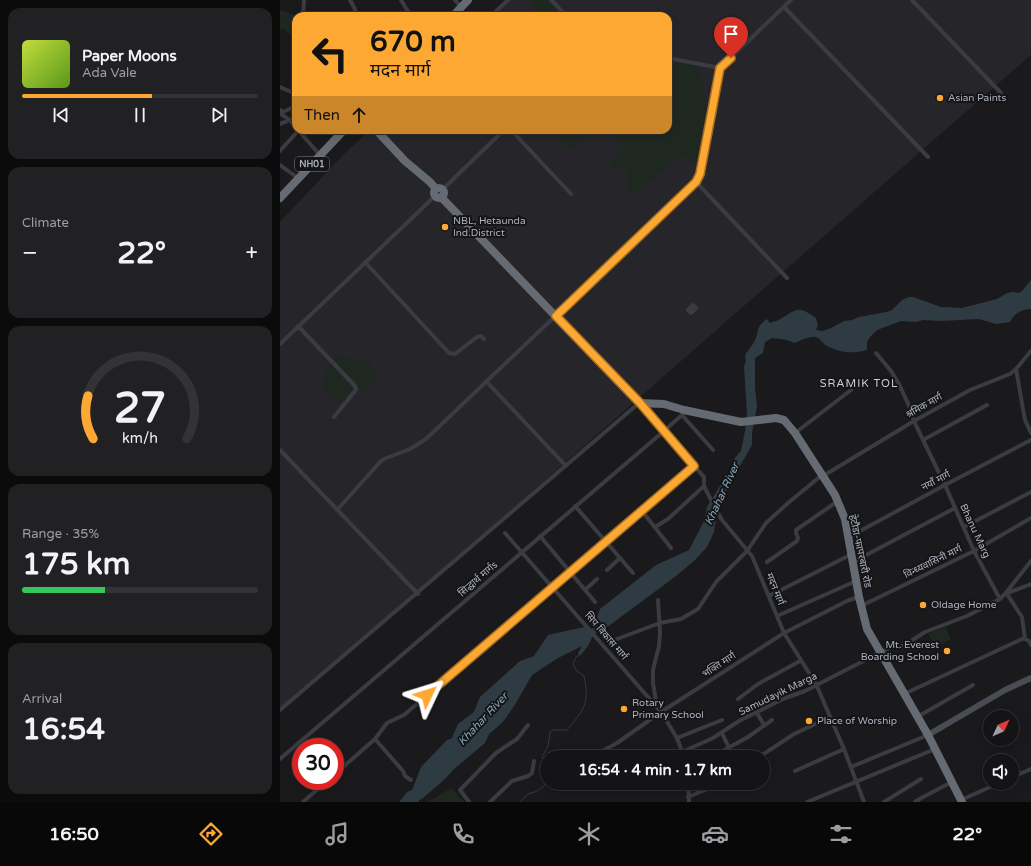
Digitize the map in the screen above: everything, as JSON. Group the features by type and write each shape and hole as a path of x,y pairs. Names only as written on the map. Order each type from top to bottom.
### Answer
{"highway":[{"path":"456,12 468,0"},
{"name":"NH01","path":"280,198 338,134"},
{"path":"380,134 405,161 430,182 438,193 640,403"},
{"name":"हेटौडा-फापरबारी रोड","path":"640,403 664,404 683,412 741,422 780,418 796,433 838,501 845,519 859,597 867,629 928,736 962,801"}],"main road":[{"path":"928,736 1005,690 1031,678"}],"street":[{"path":"303,12 304,0"},
{"path":"350,0 355,8 355,12"},
{"path":"401,0 409,12"},
{"path":"455,0 461,7"},
{"path":"496,12 508,0"},
{"path":"551,0 563,12"},
{"path":"337,510 380,462 384,459 410,450 426,439 696,182 700,174 720,68 791,0"},
{"path":"912,0 1001,93"},
{"path":"784,7 928,157"},
{"path":"672,59 720,68"},
{"path":"280,87 292,92"},
{"path":"280,111 283,112 292,108"},
{"path":"280,111 292,123"},
{"path":"280,124 290,120"},
{"path":"280,151 294,134"},
{"path":"301,134 320,155"},
{"path":"280,344 500,134"},
{"path":"515,134 571,194"},
{"path":"280,165 299,178"},
{"path":"696,182 787,278"},
{"path":"365,262 449,353 455,354 477,337 481,336 484,339"},
{"path":"298,326 355,386 355,391 334,417"},
{"name":"श्रमिक मार्ग","path":"617,639 660,623 681,619 698,609 716,582 747,550 766,523 788,502 823,475 914,420 970,390 1010,374 1016,370 1031,350"},
{"name":"Bhanu Marg","path":"876,353 891,371 899,384 974,550 1000,599"},
{"path":"1016,370 1025,420 1031,433"},
{"path":"487,382 566,466"},
{"path":"796,433 851,390"},
{"path":"280,710 418,594 640,403"},
{"name":"मदन मार्ग","path":"640,403 704,477 704,486 722,520 752,556 784,633 800,661 808,670 816,684 844,749 864,802"},
{"path":"923,440 987,405"},
{"path":"683,412 713,450"},
{"name":"सिद्धार्थ मार्गs","path":"280,759 664,431 683,412"},
{"name":"नयाँ मार्ग","path":"849,538 945,484 1031,440"},
{"path":"280,450 418,594"},
{"path":"344,766 375,739 387,723 404,715 694,466"},
{"path":"654,527 668,519 704,486"},
{"path":"964,527 1031,492"},
{"path":"767,562 797,541 798,538 796,530 838,501"},
{"path":"575,506 633,573"},
{"path":"769,596 853,558 955,508"},
{"path":"642,511 671,548"},
{"name":"विन्ध्यवासिनी मार्ग","path":"862,606 974,550 1031,518"},
{"name":"सिप विकास मार्ग","path":"505,533 661,712 677,738 681,750"},
{"path":"540,536 595,602"},
{"path":"607,570 620,558"},
{"path":"881,652 894,646 903,646 925,632 967,616 1000,599 1006,594 1031,561"},
{"path":"585,590 596,579"},
{"path":"777,616 857,581"},
{"path":"1006,594 1031,584"},
{"path":"1006,594 1022,617 1025,639 1029,641 1031,646"},
{"name":"भक्ति मार्ग","path":"604,750 784,633 849,600 859,597"},
{"path":"657,708 653,683 659,646 660,623 658,600"},
{"path":"904,694 1022,639 1025,639"},
{"name":"Samudayik Marga","path":"686,750 713,738 739,721 805,691 816,684 881,652"},
{"path":"738,699 758,684 800,661"},
{"path":"916,717 973,685"},
{"path":"757,713 764,725"},
{"path":"770,750 794,734 830,718"},
{"path":"677,738 722,720"},
{"path":"725,750 748,737 772,720"},
{"path":"469,802 460,790 496,753 517,739 528,725"},
{"path":"722,732 729,748"},
{"path":"851,767 928,736"},
{"path":"375,739 411,780"},
{"path":"794,770 844,749"},
{"path":"807,802 935,749"},
{"path":"490,802 512,781 528,776 532,773 534,761"},
{"path":"1019,774 1031,769"},
{"path":"884,802 921,779"},
{"path":"916,802 952,782"},
{"path":"303,802 317,790"},
{"path":"688,790 689,802"},
{"path":"688,797 705,790"},
{"path":"962,801 985,790"}],"shaded area":[{"path":"507,0 1031,0 1031,55 280,712 280,222 344,154 366,134 672,134 672,12 494,12"},
{"path":"527,0 549,0 560,12 538,12"},
{"path":"280,10 292,14 292,38 283,28 280,30"},
{"path":"672,61 696,65 702,78 703,92 708,108 706,124 697,161 692,163 682,155 636,192 626,188 629,171 624,166 615,172 609,164 625,148 614,136 602,134 672,134"},
{"path":"555,134 589,134 571,151"},
{"path":"335,356 368,361 379,373 367,390 364,392 357,385 338,403 321,386"},
{"path":"945,627 951,639 936,647 928,634"},
{"path":"451,788 464,802 428,802 448,790"}],"water":[{"name":"Khahar River","path":"1031,280 1031,309 1018,312 1010,322 996,324 979,319 941,321 923,320 916,322 901,321 877,330 867,342 867,350 857,352 837,350 827,346 817,337 808,338 794,343 787,340 772,338 765,342 763,353 755,358 755,388 757,406 752,433 752,445 721,499 717,512 714,532 707,547 695,560 676,576 602,631 595,633 580,656 578,653 582,646 558,658 532,675 503,722 489,734 485,743 419,800 419,802 399,802 407,792 412,790 421,767 447,740 452,738 458,724 474,712 480,697 520,661 534,656 548,635 584,627 590,631 593,628 600,609 656,565 689,550 704,521 707,507 733,465 734,459 741,451 747,415 744,366 746,362 745,355 754,342 759,327 764,321 767,319 770,323 779,320 795,310 802,310 816,318 818,325 816,330 823,331 844,321 892,310 902,300 909,297 941,307 962,308 997,299 1007,293 1019,293"}],"waterway":[{"path":"546,750 548,746 550,732 553,730 567,730 578,717 584,706 586,700 586,685 584,676 576,670 573,664 576,657 580,654"},
{"path":"520,802 528,794 540,789"}],"place":[{"name":"Asian Paints","path":"940,98"},
{"name":"NBL, Hetaunda Ind.District","path":"445,227"},
{"name":"Oldage Home","path":"923,605"},
{"name":"Mt. Everest Boarding School","path":"947,651"},
{"name":"Rotary Primary School","path":"624,709"},
{"name":"Place of Worship","path":"809,721"}],"district":[{"name":"SRAMIK TOL","path":"859,383"}],"route":[{"path":"427,695 694,466 640,403 556,316 696,182 700,174 720,68 731,58"}]}
